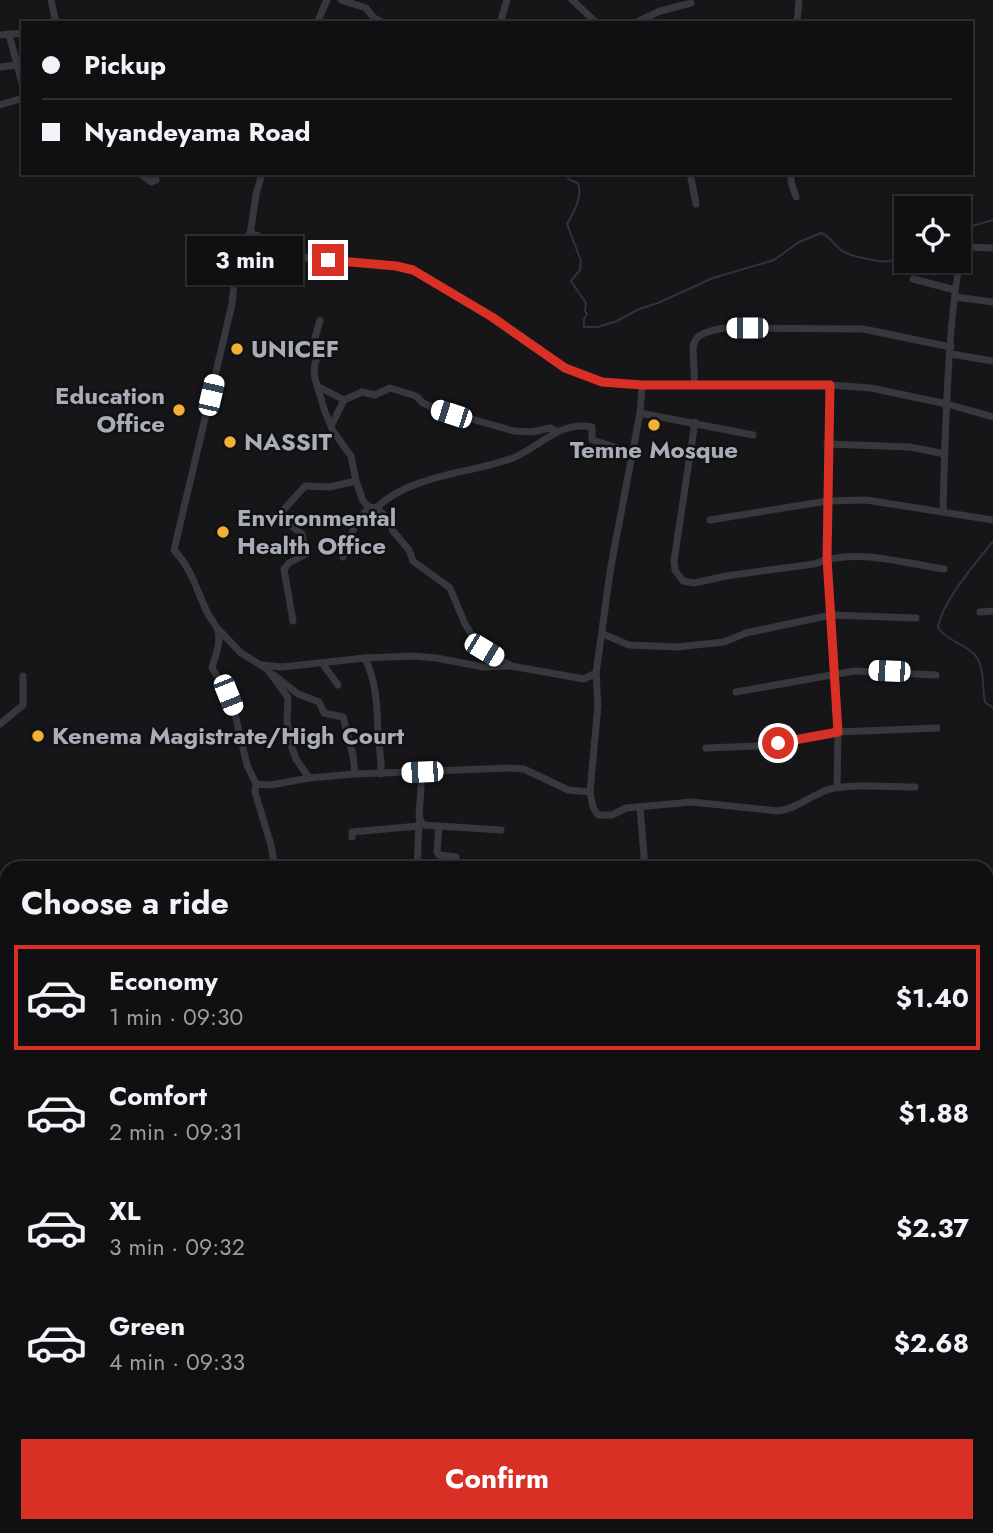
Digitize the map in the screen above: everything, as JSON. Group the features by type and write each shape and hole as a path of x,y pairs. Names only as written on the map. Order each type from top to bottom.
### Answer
{"street":[{"path":"51,0 56,21"},
{"path":"318,21 327,0"},
{"path":"341,0 366,8 380,21"},
{"path":"501,21 507,0"},
{"path":"572,0 595,21"},
{"path":"797,21 799,0"},
{"path":"639,21 660,11 691,3"},
{"path":"4,35 21,81"},
{"path":"0,67 16,65"},
{"path":"0,104 21,99"},
{"path":"141,175 151,183 156,180 155,175"},
{"path":"261,175 250,234 242,250 174,550 187,563 209,617 241,653 267,669 298,694 318,702 324,713 343,717 355,774"},
{"path":"690,175 696,204"},
{"path":"791,175 796,197"},
{"path":"250,234 258,236 261,241 259,247"},
{"path":"246,245 254,249 259,247 308,258 413,270 492,317 565,368 602,382 642,385 830,385 871,388 993,417"},
{"path":"943,512 947,404 955,293 961,255 965,248 970,246 993,248"},
{"path":"913,279 993,302"},
{"path":"320,320 316,338 319,355 314,375 319,387 320,401 333,431 351,456 363,501 388,518 393,531 409,550 413,561 450,588 475,640 484,650 511,666"},
{"path":"694,385 693,343 704,331 725,328 863,329 993,361"},
{"path":"642,385 640,413 611,566 596,673 598,705 590,792 598,815 612,815 626,808 692,802 778,811 788,810 837,787 915,787"},
{"path":"830,385 827,558 838,732 837,787"},
{"path":"319,387 345,400"},
{"path":"332,424 345,400 362,392 374,395 390,388 416,396 436,409 514,431 531,432 550,428 556,431"},
{"path":"640,413 753,435"},
{"path":"695,422 674,561 678,577 683,581 694,583 814,564 827,558 871,558 944,569"},
{"path":"343,556 355,525 373,508 397,493 422,483 515,457 556,431 579,426 592,427 592,440 631,452"},
{"path":"828,444 910,447 945,454"},
{"path":"293,621 284,569 289,563 306,554 302,534 278,516 305,485 330,487 356,481"},
{"path":"710,520 827,501 866,500 993,520"},
{"path":"980,612 993,611"},
{"path":"603,634 629,645 677,647 724,642 746,633 831,615 916,618"},
{"path":"217,628 216,653 212,668 234,710 247,765 256,784 255,792 274,861"},
{"path":"259,664 282,667 413,656 484,667 511,666 584,679 596,673"},
{"path":"365,658 373,677 377,700 381,774"},
{"path":"332,674 335,662"},
{"path":"322,663 338,685"},
{"path":"267,669 288,698 287,721 291,745 296,759 309,778"},
{"path":"736,692 863,671 936,675"},
{"path":"0,724 23,705 23,676"},
{"path":"706,748 757,746 838,732 937,728"},
{"path":"256,784 271,785 355,774 480,768 524,769 568,790 590,792"},
{"path":"417,861 422,772"},
{"path":"640,807 644,861"},
{"path":"352,837 352,832 419,824 501,830"},
{"path":"439,826 437,852 439,855 456,857 456,861"}],"waterway":[{"path":"569,175 568,179 578,183 579,188 577,204 567,224 581,261 580,270 571,281 586,303 584,327 598,327 617,321 713,278 774,260 799,242 821,233 838,248 857,257 879,261 894,259"},
{"path":"971,226 993,220"},
{"path":"993,541 946,606 938,628 978,658 985,702 993,708"}],"place":[{"name":"UNICEF","path":"237,349"},
{"name":"Education Office","path":"179,410"},
{"name":"Temne Mosque","path":"654,425"},
{"name":"NASSIT","path":"230,442"},
{"name":"Environmental Health Office","path":"223,532"},
{"name":"Kenema Magistrate/High Court","path":"38,736"}],"route":[{"path":"328,260 396,266 427,276 565,368 602,382 642,385 830,385 826,525 838,732 778,743"}]}
